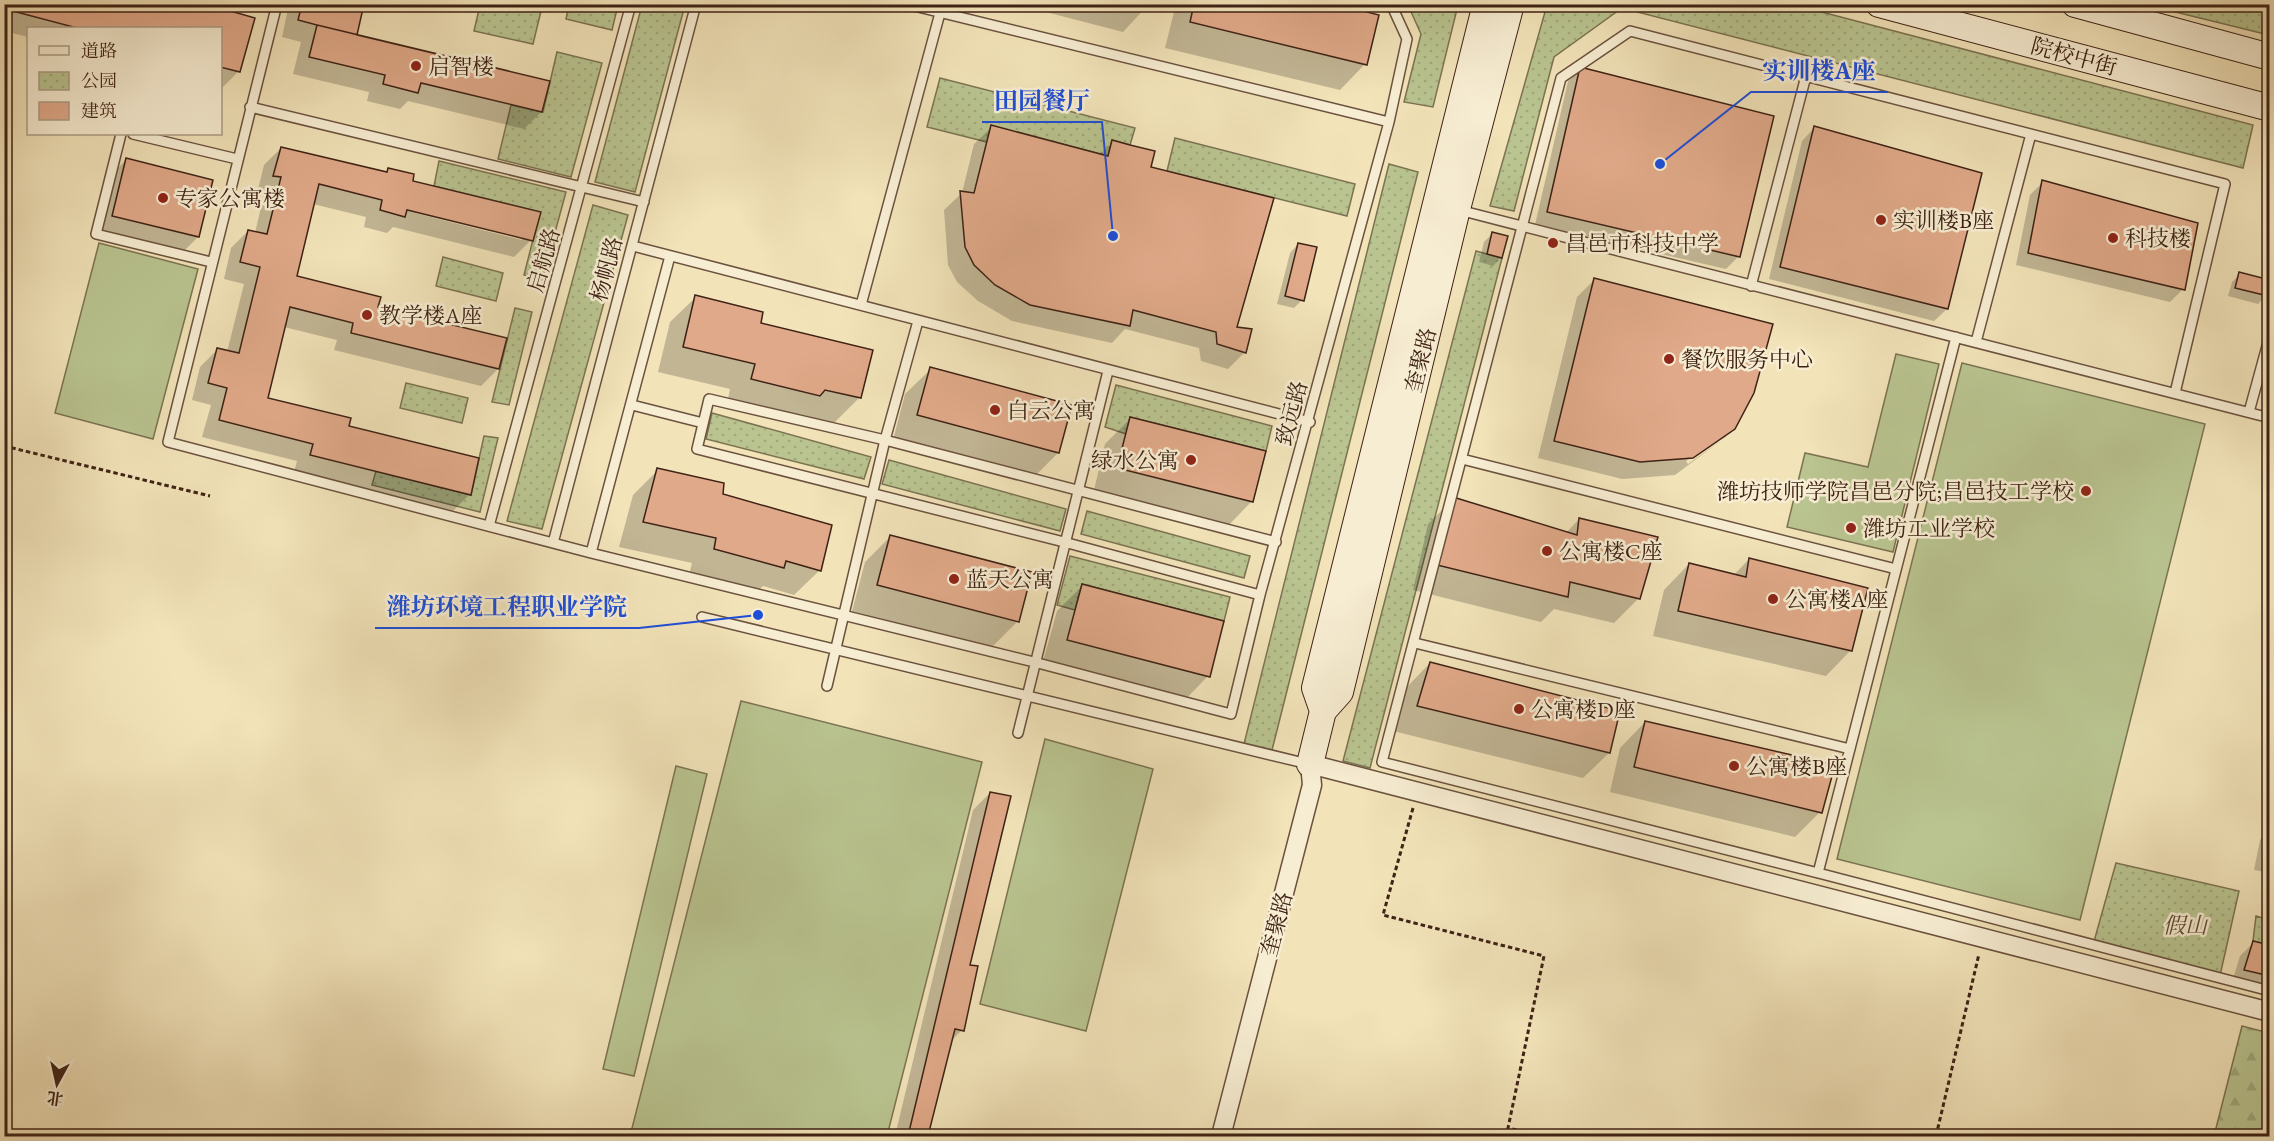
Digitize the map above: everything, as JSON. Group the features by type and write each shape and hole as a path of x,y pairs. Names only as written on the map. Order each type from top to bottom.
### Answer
{"street":[{"name":"奎聚路","path":"1323,711 1315,688 1486,4"},
{"name":"奎聚路","path":"1221,1137 1312,785 1310,764 1323,711 1340,692 1457,209 1511,4"},
{"name":"院校中街","path":"1879,4 1948,18 2270,108"},
{"path":"2075,4 2270,57"},
{"path":"1310,764 2270,1012"}],"lane":[{"path":"277,4 168,442 591,553 1034,662"},
{"name":"启航路","path":"489,526 631,4"},
{"name":"杨帆路","path":"553,543 696,4"},
{"path":"906,4 1389,122"},
{"name":"致远路","path":"1034,662 1231,714 1260,595 1310,422 1389,122 1407,39 1392,4"},
{"path":"861,305 939,13"},
{"path":"2175,393 2224,184 1630,31 1561,78 1524,227 1382,762 2270,991"},
{"path":"1751,286 1806,76"},
{"path":"250,107 644,202"},
{"path":"1976,342 2031,134"},
{"path":"121,135 96,234 211,262"},
{"path":"137,135 237,159"},
{"path":"1457,209 2270,418"},
{"path":"633,246 1310,422"},
{"path":"591,553 670,256"},
{"path":"827,686 885,440 918,321"},
{"path":"2249,412 2270,335"},
{"path":"1818,873 1956,337"},
{"path":"1018,733 1108,371"},
{"path":"1260,595 1064,542 697,449 710,399 885,440 1276,542"},
{"path":"632,405 703,423"},
{"path":"1462,459 1896,569"},
{"path":"702,617 1310,764"},
{"path":"1415,643 1850,749"}],"path":[{"path":"4,446 210,496"},
{"path":"1418,791 1383,915 1544,956 1508,1128 1546,1137"},
{"path":"1936,1137 1973,990 1980,950 1968,934"}],"green space":[{"path":"480,5 511,5 541,11 533,44 474,31"},
{"path":"569,5 618,5 612,30 566,19"},
{"path":"642,5 685,5 635,192 595,182"},
{"path":"1408,5 1458,5 1433,107 1404,102 1421,34"},
{"path":"1547,5 1795,5 2253,125 2243,168 1622,8 1554,57 1514,211 1490,206"},
{"path":"2147,5 2269,5 2269,35"},
{"path":"557,52 602,63 571,177 498,159 511,105 543,112"},
{"path":"940,78 1135,128 1130,145 1112,140 1108,156 991,126 987,142 927,127"},
{"path":"1175,138 1355,184 1347,216 1167,171"},
{"path":"439,161 566,192 542,280 524,275 540,212 434,186"},
{"path":"1389,164 1418,172 1272,750 1244,744"},
{"path":"593,205 628,215 542,529 507,521"},
{"path":"99,243 198,269 153,439 55,413"},
{"path":"1476,251 1502,258 1370,768 1343,761"},
{"path":"443,257 503,273 496,301 436,286"},
{"path":"515,308 532,312 509,405 492,402"},
{"path":"1896,354 1939,364 1893,552 1787,527 1805,453 1868,467"},
{"path":"1962,363 2205,424 2080,920 1837,859"},
{"path":"406,383 468,398 462,423 400,408"},
{"path":"1116,385 1272,426 1266,451 1130,417 1126,434 1105,427"},
{"path":"712,413 871,457 864,479 706,439"},
{"path":"484,436 498,438 480,512 372,485 376,471 471,495"},
{"path":"889,460 1066,509 1060,531 882,484"},
{"path":"1087,511 1250,556 1244,578 1081,534"},
{"path":"1070,556 1230,597 1224,621 1082,584 1075,610 1057,605"},
{"path":"741,701 982,762 887,1136 630,1136"},
{"path":"1045,739 1153,769 1086,1031 980,1004"},
{"path":"676,766 707,774 634,1076 603,1069"},
{"name":"假山","path":"2116,863 2239,891 2219,980 2093,945"},
{"path":"2256,916 2269,920 2269,945 2253,941"},
{"path":"2242,1026 2269,1033 2269,1136 2214,1136"}],"building":[{"path":"6,4 206,4 255,18 240,72 222,68 222,27 73,27 5,9"},
{"name":"启智楼","path":"302,4 364,4 357,35 550,81 542,112 421,83 418,93 383,84 385,75 309,57 317,25 298,20"},
{"path":"1194,4 1336,4 1379,15 1367,65 1190,22"},
{"name":"启智楼","path":"317,25 550,81 542,112 421,83 418,93 383,84 385,75 309,57"},
{"path":"1580,67 1774,116 1740,257 1547,212"},
{"path":"991,125 1108,156 1112,140 1155,151 1151,167 1274,198 1237,327 1252,329 1246,353 1217,344 1216,332 1133,310 1130,326 1030,305 995,285 974,265 965,247 960,191 974,193"},
{"name":"实训楼B座","path":"1814,126 1982,173 1948,309 1780,267"},
{"name":"教学楼A座","path":"281,147 387,172 388,168 414,174 413,181 541,212 533,241 407,210 405,217 380,210 382,200 319,184 297,276 381,297 378,307 507,338 499,369 351,333 353,323 290,307 268,398 351,418 349,426 479,458 471,495 310,455 313,444 219,420 227,388 208,383 217,348 239,353 260,267 240,262 248,230 267,234 281,177 273,176"},
{"name":"专家公寓楼","path":"126,158 213,180 199,237 112,216"},
{"name":"科技楼","path":"2042,180 2198,223 2185,290 2028,253"},
{"path":"1492,232 1508,236 1502,258 1487,254"},
{"path":"1298,243 1317,247 1304,301 1285,296"},
{"path":"2239,272 2270,280 2268,296 2235,288"},
{"name":"餐饮服务中心","path":"1594,278 1773,324 1754,393 1735,429 1693,458 1640,462 1554,441"},
{"path":"695,295 763,312 761,323 873,350 861,398 825,390 820,396 751,379 755,364 683,347"},
{"name":"白云公寓","path":"930,367 1072,405 1059,453 917,415"},
{"name":"绿水公寓","path":"1130,417 1266,451 1253,502 1117,468"},
{"path":"657,468 724,483 723,494 832,525 821,571 786,561 784,568 714,549 716,538 643,522"},
{"name":"公寓楼C座","path":"1453,497 1577,535 1579,518 1658,537 1640,599 1570,582 1568,597 1437,565"},
{"name":"蓝天公寓","path":"890,535 1032,572 1019,622 877,585"},
{"name":"公寓楼A座","path":"1749,558 1868,588 1852,651 1678,611 1689,563 1746,577"},
{"path":"1082,584 1224,621 1210,677 1067,640"},
{"name":"公寓楼D座","path":"1430,662 1620,711 1610,753 1417,706"},
{"name":"公寓楼B座","path":"1645,721 1835,765 1822,813 1634,767"},
{"path":"990,792 1011,796 970,965 978,966 964,1031 955,1029 928,1136 908,1136"},
{"path":"2253,941 2270,945 2270,976 2244,970"}],"place":[{"name":"启智楼","path":"416,66"},
{"name":"实训楼A座","path":"1660,164"},
{"name":"专家公寓楼","path":"163,198"},
{"name":"实训楼B座","path":"1881,220"},
{"name":"田园餐厅","path":"1113,236"},
{"name":"科技楼","path":"2113,238"},
{"name":"昌邑市科技中学","path":"1553,243"},
{"name":"教学楼A座","path":"367,315"},
{"name":"餐饮服务中心","path":"1669,359"},
{"name":"白云公寓","path":"995,410"},
{"name":"绿水公寓","path":"1191,460"},
{"name":"潍坊技师学院昌邑分院;昌邑技工学校","path":"2086,491"},
{"name":"潍坊工业学校","path":"1851,528"},
{"name":"公寓楼C座","path":"1547,551"},
{"name":"蓝天公寓","path":"954,579"},
{"name":"公寓楼A座","path":"1773,599"},
{"name":"潍坊环境工程职业学院","path":"758,615"},
{"name":"公寓楼D座","path":"1519,709"},
{"name":"公寓楼B座","path":"1734,766"}]}
